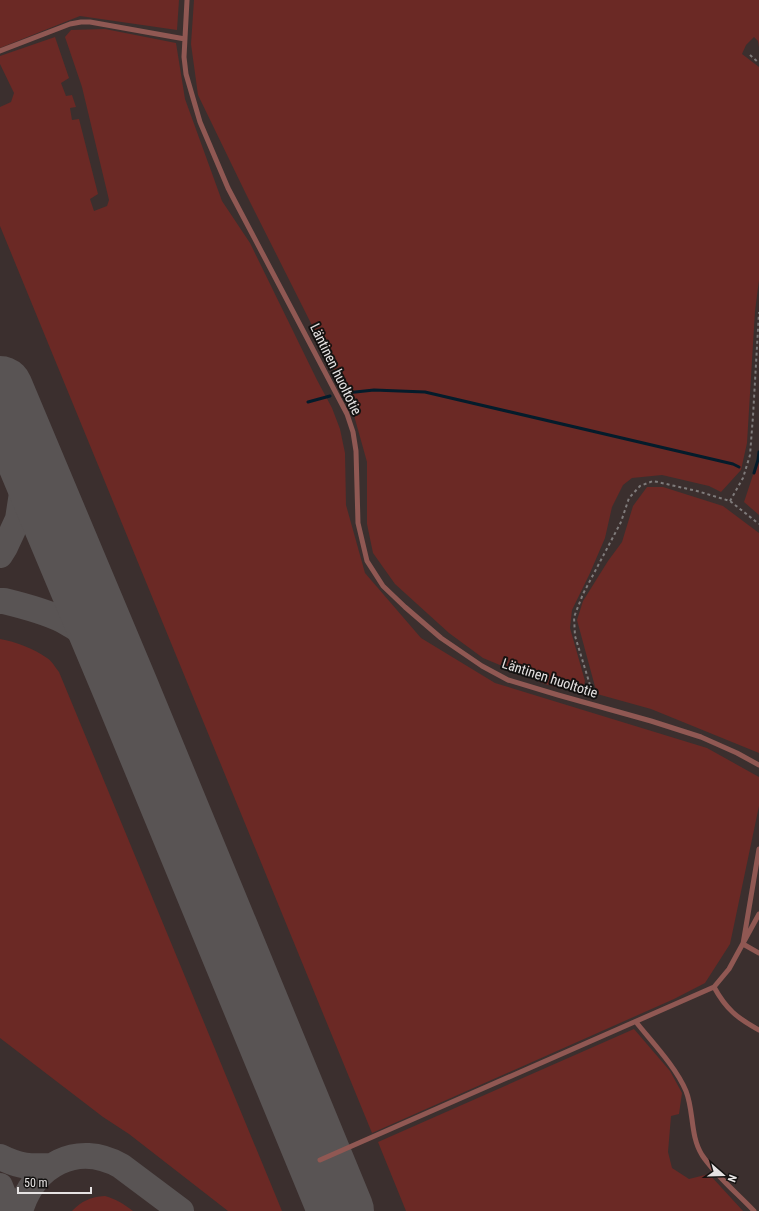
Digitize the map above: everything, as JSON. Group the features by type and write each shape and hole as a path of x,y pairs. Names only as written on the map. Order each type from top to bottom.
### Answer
{"lane":[{"name":"Läntinen huoltotie","path":"187,0 184,57 186,74 194,105 212,154 228,188 347,414 353,432 356,451 358,523 367,561 383,586 441,638 482,666 508,680 702,737 759,765"},
{"path":"0,51 70,24 81,22 185,39"},
{"path":"743,944 759,849"},
{"path":"320,1160 714,987 729,969 759,914"},
{"path":"743,944 759,953"},
{"path":"714,987 723,1003 732,1013 759,1030"},
{"path":"636,1022 679,1076 686,1092 696,1143 702,1154 711,1167 754,1211"}],"path":[{"path":"750,55 759,63"},
{"path":"730,501 743,478 750,455 754,416 759,312"},
{"path":"587,703 590,685 575,636 574,617 583,594 621,522 629,498 640,486 653,481 697,491 730,501 759,524"}],"shaded area":[{"path":"0,0 759,0 759,1211 0,1211"},
{"path":"0,0 179,0 177,30 80,16 0,48"},
{"path":"194,0 759,0 759,47 758,41 754,37 746,45 742,54 759,67 759,280 755,311 747,443 741,470 721,492 709,486 662,475 632,478 623,485 612,507 605,538 572,610 570,628 585,681 582,694 545,684 483,658 449,633 395,584 373,553 367,524 367,462 350,401 198,95 191,44"},
{"path":"105,29 176,43 185,99 222,201 250,243 332,408 340,429 345,453 346,505 365,573 421,638 495,683 707,748 759,777 759,806 730,944 705,983 674,999 372,1133 0,226 0,107 11,102 14,93 0,64 0,56 55,37 69,78 61,83 66,96 72,95 76,107 70,108 72,120 79,119 98,194 90,199 94,211 107,206 109,200 82,87 65,37 71,30"},
{"path":"759,452 759,515 744,502 758,460"},
{"path":"647,487 663,487 723,506 759,533 759,753 651,709 597,694 577,620 583,601 608,561 622,542 633,506"},
{"path":"0,639 36,651 49,659 59,672 282,1211 228,1211 129,1134 103,1117 0,1038"},
{"path":"634,1029 670,1071 682,1093 679,1114 671,1116 668,1152 672,1168 689,1179 709,1174 743,1211 406,1211 378,1142"},
{"path":"105,1196 120,1202 133,1211 72,1211 87,1200"}],"waterway":[{"path":"346,393 374,390 425,392 733,464 739,467"},
{"path":"308,402 330,396"},
{"path":"754,473 759,452"}],"taxiway":[{"path":"0,555 18,519 24,480 18,432"},
{"path":"0,601 35,609 75,627 98,647 111,663 125,687"},
{"path":"20,1211 27,1195 36,1181 47,1170 59,1162 73,1157 89,1156 105,1159 121,1166 181,1211"},
{"path":"0,1157 13,1163 25,1166 51,1166"},
{"path":"0,1186 10,1211"}],"runway":[{"path":"0,389 125,687 341,1211"}]}
